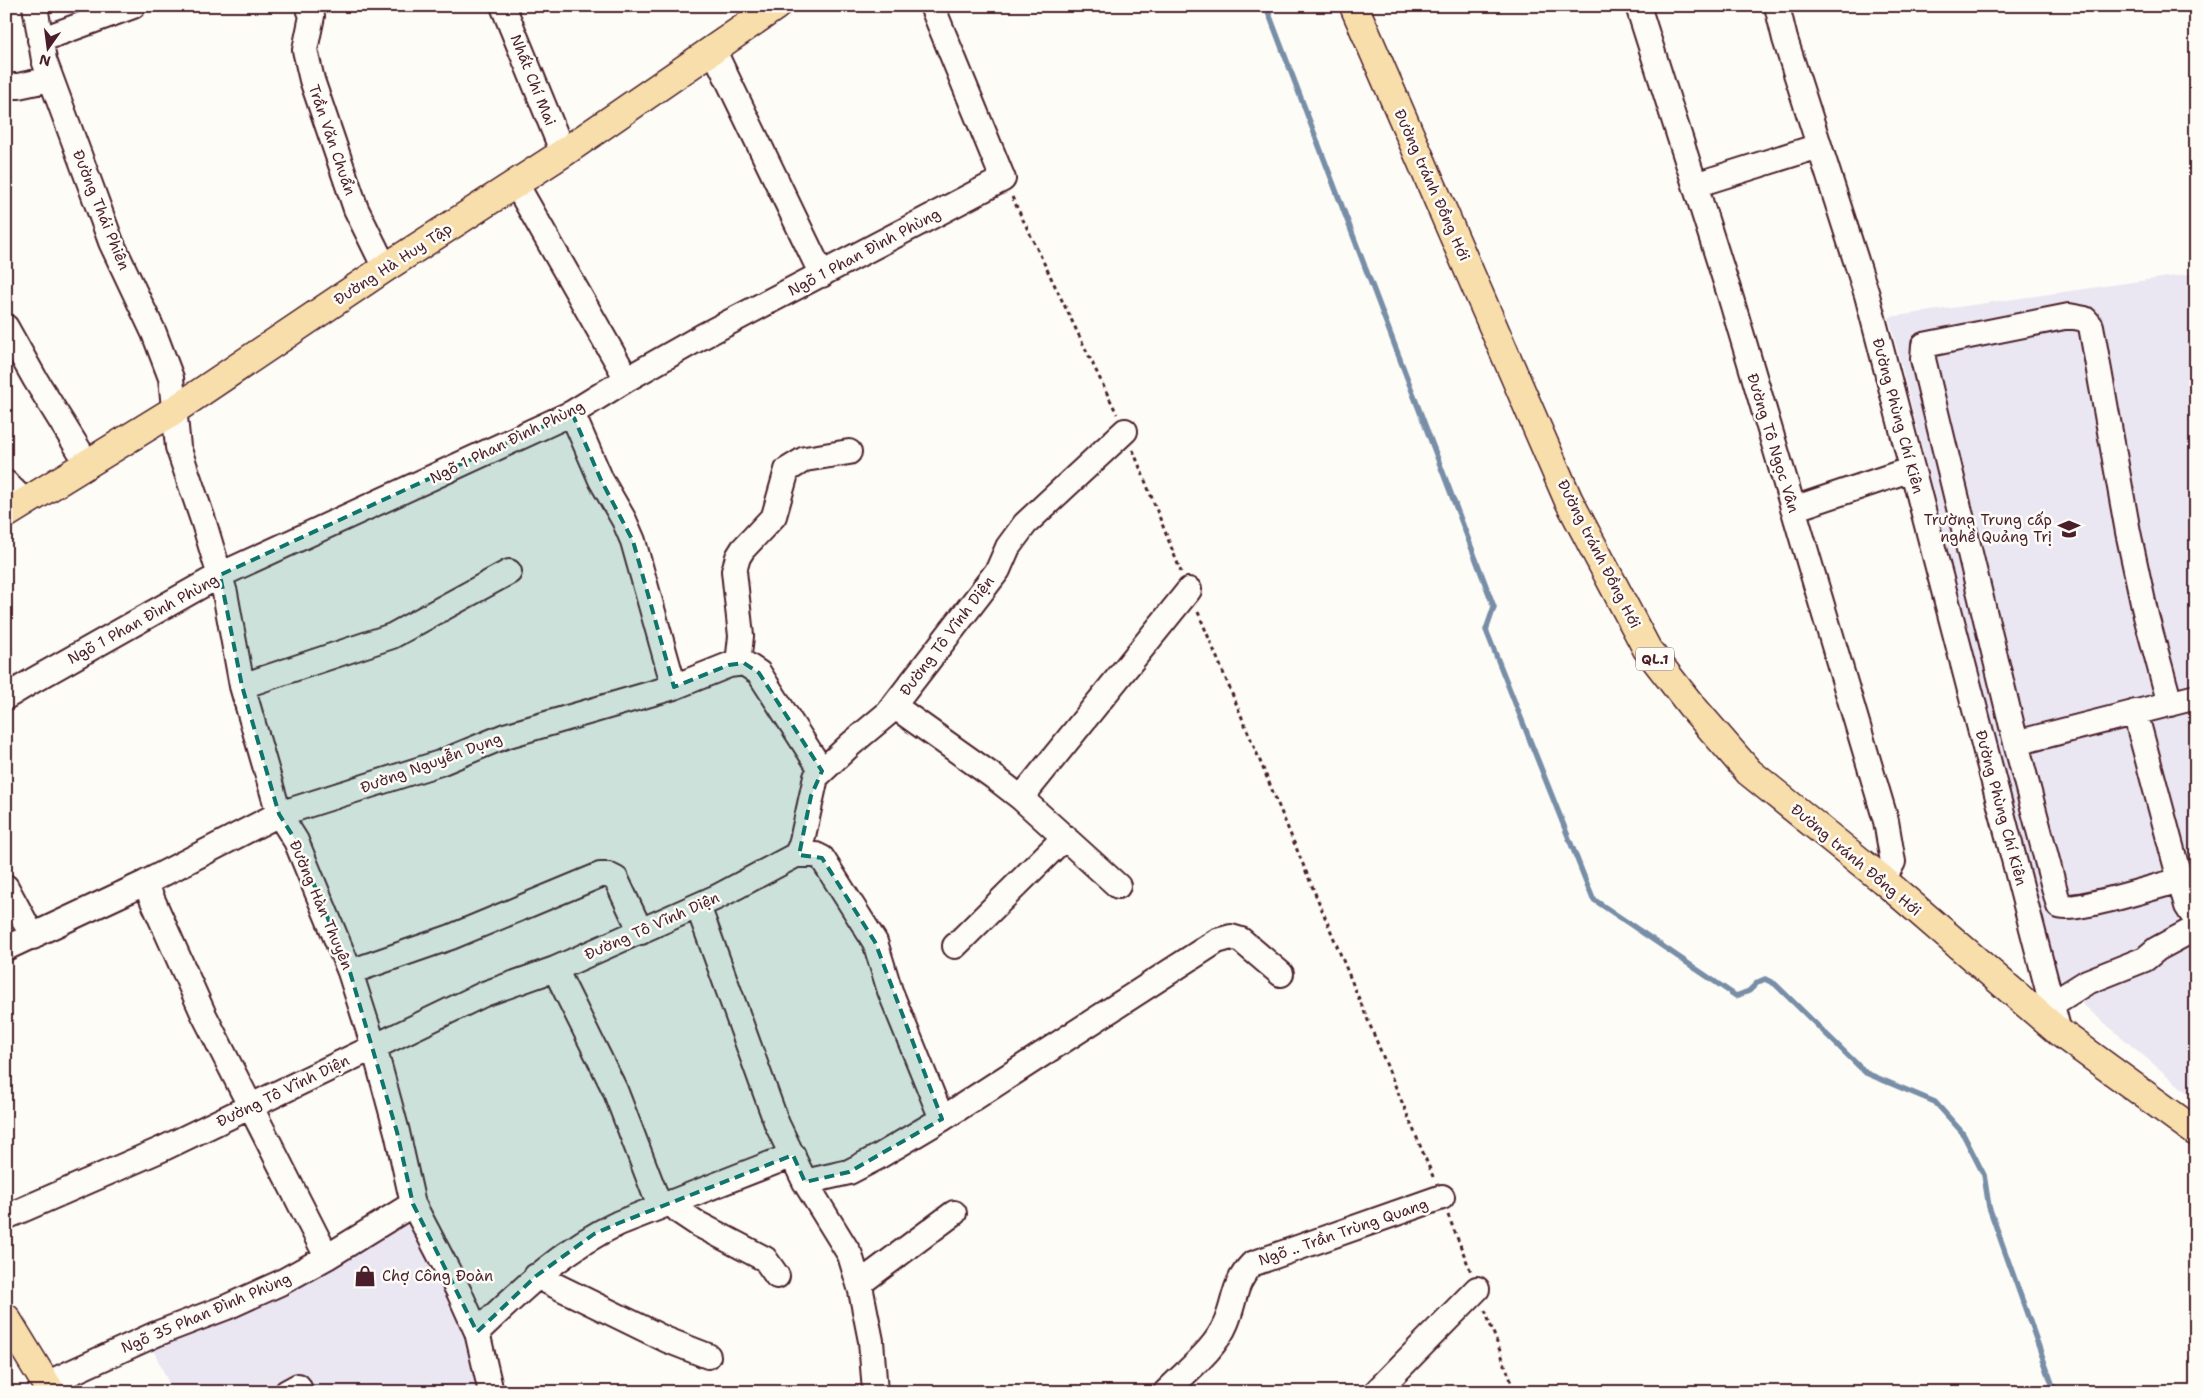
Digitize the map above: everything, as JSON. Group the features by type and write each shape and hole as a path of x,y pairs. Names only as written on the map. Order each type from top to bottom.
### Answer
{"main road":[{"name":"Đường Hà Huy Tập","path":"16,508 173,410 385,268 563,153 776,6"},
{"name":"Đường tránh Đồng Hới","path":"1354,6 1482,296 1568,499 1647,649 1690,704 1749,772 1883,880 2059,1032 2196,1132"},
{"path":"6,1318 48,1388"}],"street":[{"name":"Đường Thái Phiên","path":"35,6 40,40 51,79 111,242 154,333 171,378 173,410"},
{"path":"40,40 133,6"},
{"name":"Trần Văn Chuẩn","path":"308,6 312,16 305,50 312,80 356,209 385,268"},
{"name":"Nhất Chí Mai","path":"503,6 563,153"},
{"path":"932,6 1003,179"},
{"name":"Đường Tô Ngọc Vân","path":"1638,6 1695,185 1886,821 1893,862 1883,880"},
{"name":"Đường Phùng Chí Kiên","path":"1776,6 1867,295 2059,1032"},
{"path":"713,49 822,275"},
{"path":"6,86 18,86 51,79"},
{"path":"1695,185 1819,146"},
{"name":"Ngõ 1 Phan Đình Phùng","path":"6,697 220,575 572,413 627,378 703,336 1003,179"},
{"path":"516,184 627,378"},
{"path":"2170,704 2146,616 2130,541 2090,326 2085,320 2069,316 1924,345 1923,358 2016,743 2059,906 2064,909 2087,905 2180,880"},
{"path":"6,327 35,379 87,463"},
{"name":"Đường Hàn Thuyên","path":"173,410 178,447 225,593 242,686 279,814 296,841 350,972 374,1047 397,1132 413,1204 459,1292 477,1332 491,1392"},
{"path":"572,413 600,480 624,520 634,542 674,687"},
{"name":"Đường Tô Vĩnh Diện","path":"6,1217 153,1153 484,994 555,969 698,906 796,855 801,845 816,777 894,706 998,570 1008,547 1025,524 1125,431"},
{"path":"822,771 759,673 744,663 738,664 741,636 734,571 738,557 743,549 774,516 787,470 805,458 849,452"},
{"path":"1793,509 1912,469"},
{"path":"6,483 16,508"},
{"path":"242,686 392,636 509,572"},
{"path":"1021,798 1189,590"},
{"name":"Đường Nguyễn Dụng","path":"6,948 146,883 279,814 440,763 505,736 674,687 729,665 738,664"},
{"path":"2016,743 2196,697"},
{"path":"894,706 1021,798 1118,886"},
{"path":"2135,712 2187,906 2196,920"},
{"path":"955,946 1065,837"},
{"path":"796,855 816,855 822,858 875,942 890,990 942,1119"},
{"path":"350,972 451,937 600,875 608,875 616,879 641,932"},
{"path":"146,883 190,986 327,1256"},
{"path":"6,887 33,936"},
{"path":"698,906 764,1088 793,1155 805,1182 850,1255 871,1341 875,1392"},
{"path":"2052,1004 2087,982 2145,959 2157,949 2196,928"},
{"path":"805,1182 849,1172 942,1119 1218,941 1231,937 1241,940 1281,974"},
{"path":"555,969 615,1090 666,1205 765,1259 777,1276"},
{"path":"477,1332 536,1276 594,1234 793,1155"},
{"name":"Ngõ .. Trần Trùng Quang","path":"1166,1392 1215,1342 1226,1322 1241,1276 1252,1264 1442,1198"},
{"name":"Ngõ 35 Phan Đình Phùng","path":"48,1388 156,1334 227,1307 280,1282 413,1204"},
{"path":"858,1284 954,1213"},
{"path":"536,1276 667,1340 708,1356"},
{"path":"1376,1392 1477,1289"},
{"path":"287,1392 298,1386 301,1392"}],"path":[{"path":"1003,179 1125,431 1189,590 1442,1198 1516,1392"}],"highlighted area":[{"path":"572,413 601,480 633,541 674,687 729,665 744,663 759,673 822,771 811,796 799,855 822,858 875,942 942,1119 849,1172 805,1182 793,1155 594,1234 536,1276 477,1332 413,1204 397,1132 350,972 296,841 279,814 242,686 220,575"}],"shaded area":[{"name":"Trường Trung cấp nghề Quảng Trị","path":"2196,273 2196,1100 2049,976 1996,740 1889,317"},
{"name":"Chợ Công Đoàn","path":"409,1219 467,1332 483,1392 173,1392 150,1343"}],"waterway":[{"path":"1266,6 1494,607 1486,630 1593,899 1736,996 1749,991 1758,982 1765,979 1775,984 1866,1073 1935,1102 1962,1132 1984,1175 1989,1207 2055,1392"}],"place":[{"name":"Trường Trung cấp nghề Quảng Trị","path":"2069,529"},
{"name":"Chợ Công Đoàn","path":"365,1276"}]}
